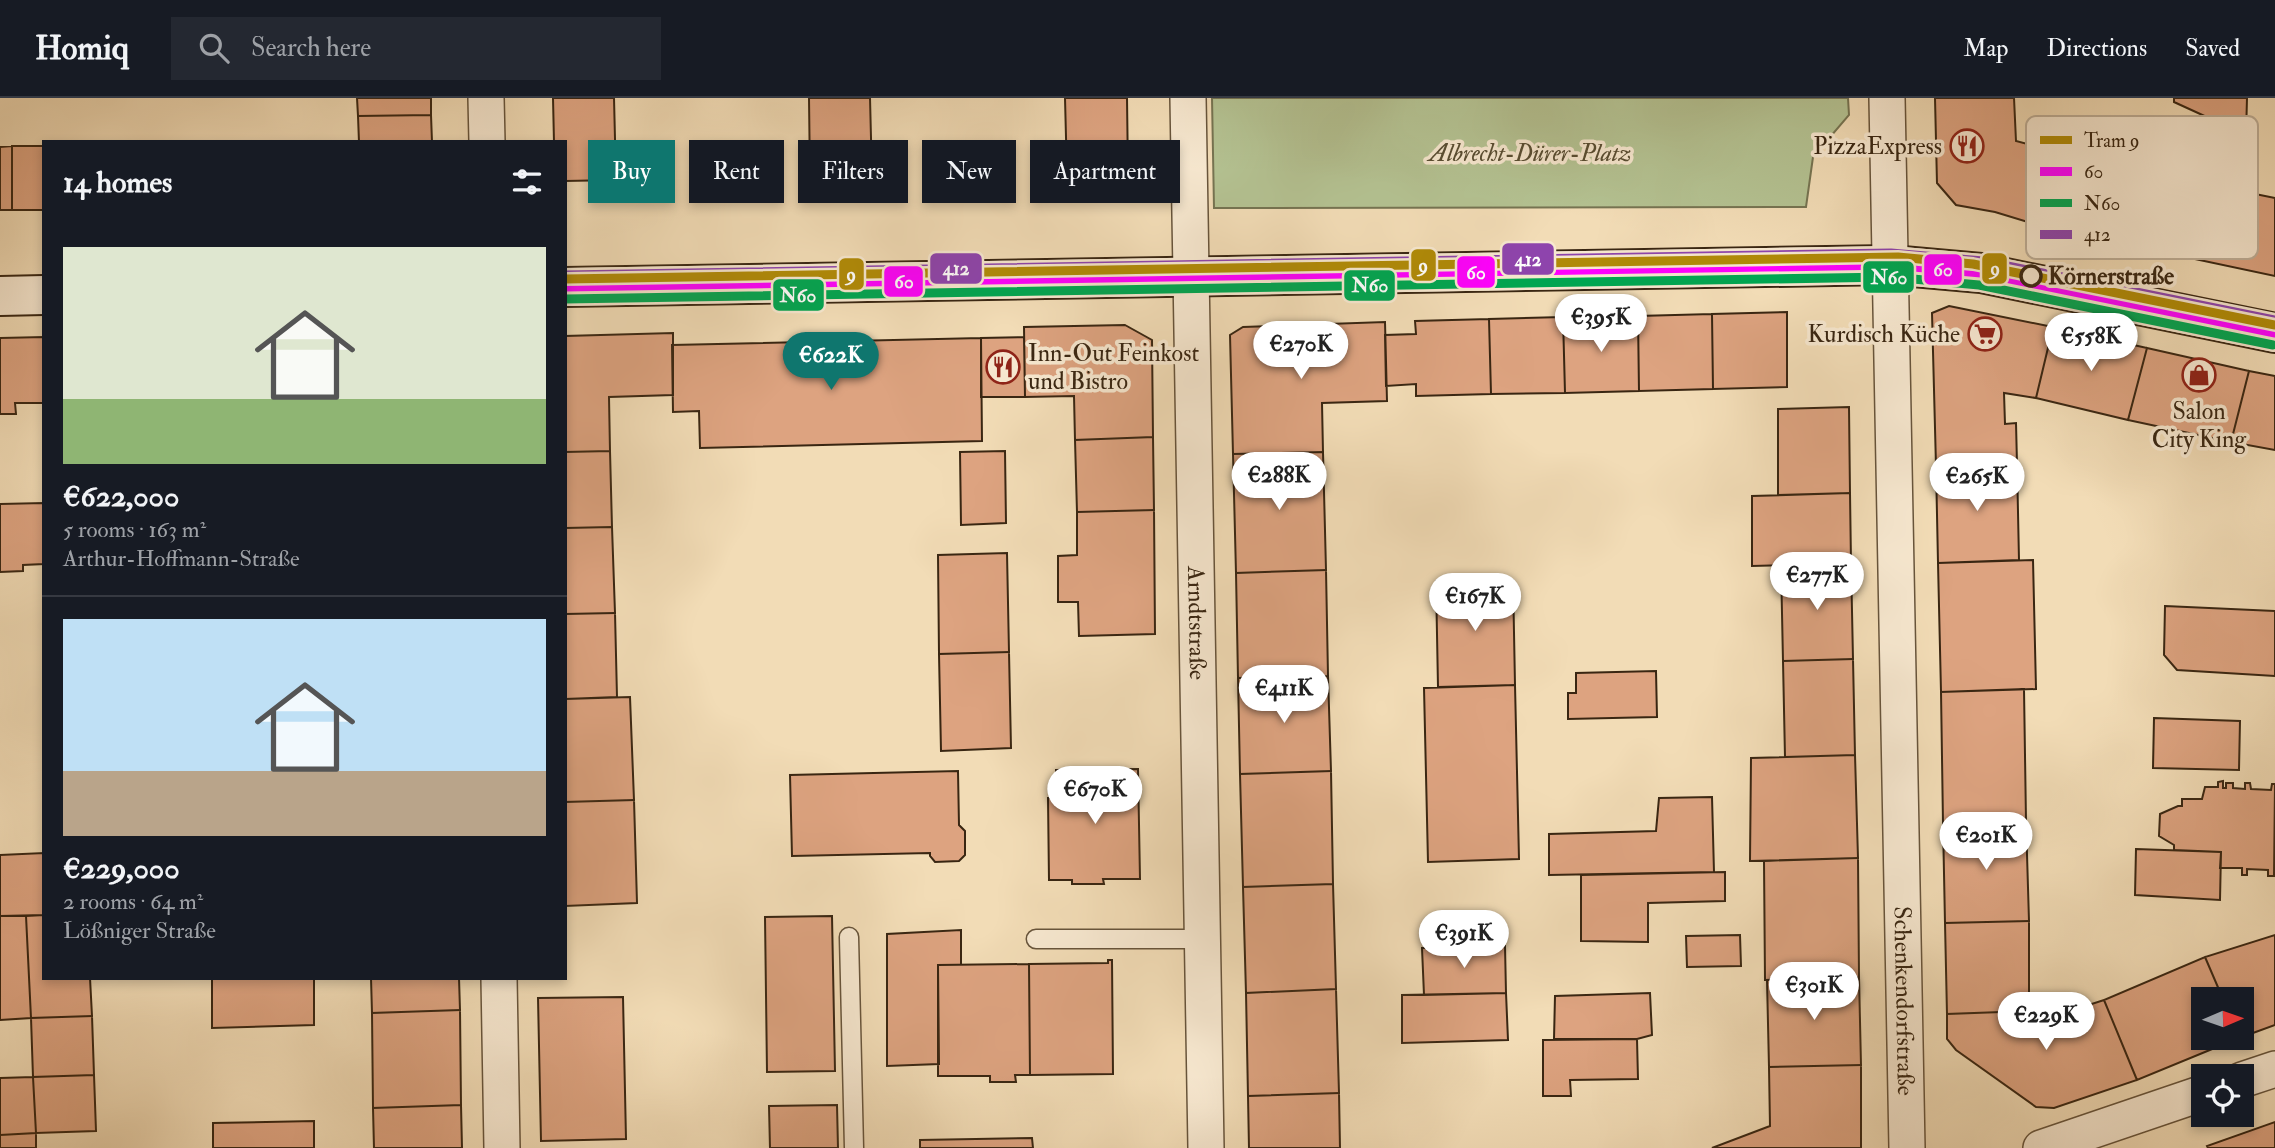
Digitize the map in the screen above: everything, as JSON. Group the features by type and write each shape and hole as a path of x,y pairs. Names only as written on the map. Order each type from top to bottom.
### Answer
{"street":[{"path":"486,98 487,140"},
{"name":"Arndtstraße","path":"1188,98 1206,1148"},
{"name":"Schenkendorfstraße","path":"1887,98 1907,1148"},
{"path":"567,287 1891,265 1981,273 2275,333"},
{"path":"0,296 42,295"},
{"path":"499,980 502,1148"},
{"path":"2254,1076 2275,1069"},
{"path":"2041,1148 2191,1097"}],"lane":[{"path":"849,937 854,1148"},
{"path":"1036,939 1202,939"}],"green space":[{"name":"Albrecht-Dürer-Platz","path":"1212,98 1848,98 1849,115 1813,157 1806,207 1214,208"}],"building":[{"path":"357,98 431,98 431,115 358,116"},
{"path":"553,98 614,98 615,140 588,140 588,181 567,181 567,140 554,140"},
{"path":"809,98 870,98 871,140 810,140"},
{"path":"1065,98 1127,98 1128,140 1066,140"},
{"path":"1935,98 2014,98 2016,141 2026,144 2026,221 1995,212 1956,205 1937,183"},
{"path":"2174,98 2247,98 2247,116 2205,116 2174,102"},
{"path":"431,115 432,140 359,140 358,116"},
{"path":"12,146 42,146 42,210 12,210"},
{"path":"12,146 12,210 0,210 0,147"},
{"path":"2258,195 2275,198 2275,276 2195,259 2258,259"},
{"path":"1949,306 2053,327 2036,398 2004,393 2005,424 2016,423 2017,464 1936,466 1932,313"},
{"path":"1787,312 1787,387 1713,389 1712,314"},
{"path":"1712,314 1713,389 1639,391 1638,316"},
{"path":"1638,316 1639,391 1565,393 1563,317"},
{"path":"1563,317 1565,393 1491,394 1489,319"},
{"path":"1489,319 1491,394 1416,396 1416,384 1386,386 1385,335 1416,334 1415,321"},
{"path":"1385,322 1387,401 1322,403 1323,452 1233,454 1230,335 1243,327"},
{"path":"1125,325 1152,340 1153,437 1075,440 1074,396 1025,397 1024,327"},
{"path":"2053,327 2147,348 2128,420 2036,398"},
{"path":"673,333 673,395 609,397 610,451 567,452 567,336"},
{"path":"42,337 42,403 15,403 16,414 0,414 0,338"},
{"name":"Inn-Out Feinkost und Bistro","path":"1024,337 1025,397 981,397 981,338"},
{"path":"981,338 982,441 700,448 699,411 673,412 672,345"},
{"path":"2147,348 2249,371 2231,442 2128,420"},
{"path":"2249,371 2275,376 2275,450 2231,442"},
{"path":"1849,407 1850,493 1778,495 1778,409"},
{"path":"1153,437 1154,510 1077,512 1075,440"},
{"path":"610,451 612,527 567,528 567,452"},
{"path":"1005,451 1006,523 961,525 960,452"},
{"path":"1323,452 1326,570 1236,573 1233,454"},
{"path":"2017,464 2019,560 1938,563 1936,466"},
{"path":"1850,493 1851,563 1752,566 1752,496"},
{"path":"42,503 42,564 23,565 23,571 0,572 0,504"},
{"path":"1154,510 1155,634 1079,636 1078,602 1058,602 1058,556 1077,555 1077,512"},
{"path":"612,527 615,613 567,614 567,528"},
{"path":"1007,553 1009,652 939,654 938,555"},
{"path":"2033,560 2036,689 1941,692 1938,563"},
{"path":"1851,563 1853,659 1783,661 1781,565"},
{"path":"1326,570 1328,676 1238,678 1236,573"},
{"path":"1513,580 1515,685 1438,687 1436,581"},
{"path":"2165,606 2275,611 2275,676 2177,670 2164,655"},
{"path":"615,613 617,697 567,699 567,614"},
{"path":"1009,652 1011,748 941,751 939,654"},
{"path":"1853,659 1855,755 1785,757 1783,661"},
{"path":"1656,671 1657,717 1568,719 1568,693 1576,693 1576,673"},
{"path":"1328,676 1331,771 1240,774 1238,678"},
{"path":"1515,685 1519,859 1428,862 1424,688"},
{"path":"2024,689 2026,821 1943,823 1941,692"},
{"path":"630,697 634,800 567,802 567,699"},
{"path":"2154,718 2240,721 2239,770 2153,768"},
{"path":"1855,755 1858,858 1750,861 1751,758"},
{"path":"1138,769 1140,879 1103,879 1104,884 1072,884 1072,880 1049,880 1048,798 1056,798 1056,770"},
{"path":"958,771 959,825 965,831 965,855 959,861 935,862 930,853 792,856 790,775"},
{"path":"1331,771 1333,884 1243,887 1240,774"},
{"path":"2223,781 2223,788 2226,788 2226,783 2233,783 2233,788 2245,789 2245,783 2250,783 2251,789 2271,790 2272,784 2275,784 2274,876 2268,876 2268,870 2247,869 2247,875 2242,875 2242,868 2220,868 2221,852 2174,850 2174,845 2159,836 2160,814 2182,806 2182,799 2202,799 2205,787 2218,787 2218,782"},
{"path":"1712,797 1714,872 1549,875 1549,834 1656,831 1659,798"},
{"path":"634,800 637,903 567,906 567,802"},
{"path":"2026,821 2029,921 1945,923 1943,823"},
{"path":"2136,849 2221,852 2220,900 2135,895"},
{"path":"42,853 42,915 0,916 0,855"},
{"path":"1858,858 1859,977 1765,980 1764,861"},
{"path":"1725,872 1725,901 1648,903 1648,942 1581,941 1581,875"},
{"path":"1333,884 1336,989 1246,993 1243,887"},
{"path":"42,915 42,980 90,980 92,1016 31,1018 26,916"},
{"path":"0,916 26,916 31,1018 0,1020"},
{"path":"832,916 835,1071 767,1072 765,917"},
{"path":"2029,921 2029,1011 1947,1014 1945,923"},
{"path":"961,930 961,965 938,965 939,1064 887,1066 887,934"},
{"path":"1740,935 1741,966 1687,967 1686,936"},
{"path":"2275,935 2275,1025 2254,1033 2254,987 2218,987 2205,957"},
{"path":"1505,946 1506,993 1424,995 1422,948"},
{"path":"2205,957 2218,987 2191,987 2191,1050 2210,1050 2137,1080 2104,1000"},
{"path":"1108,960 1112,960 1113,1074 1030,1075 1029,964 1108,963"},
{"path":"1029,964 1030,1075 1015,1075 1016,1082 990,1082 990,1076 938,1076 938,965"},
{"path":"1859,977 1861,1065 1769,1067 1767,980"},
{"path":"212,980 314,980 314,1025 212,1028"},
{"path":"371,980 459,980 460,1010 372,1013"},
{"path":"1336,989 1339,1093 1248,1096 1246,993"},
{"path":"1506,993 1508,1040 1402,1043 1402,995"},
{"path":"1650,993 1652,1035 1637,1039 1554,1039 1555,996"},
{"path":"623,997 626,1139 541,1141 538,998"},
{"path":"2104,1000 2137,1080 2054,1108 2036,1107 1956,1050 1947,1039 1947,1014 2029,1011 2042,1020"},
{"path":"460,1010 461,1105 373,1108 372,1013"},
{"path":"92,1016 94,1075 33,1077 31,1018"},
{"path":"1637,1039 1638,1079 1570,1080 1571,1096 1543,1096 1543,1040"},
{"path":"1861,1065 1861,1148 1712,1148 1770,1126 1769,1067"},
{"path":"94,1075 96,1131 36,1133 33,1077"},
{"path":"33,1077 36,1133 0,1135 0,1078"},
{"path":"1339,1093 1340,1148 1249,1148 1248,1096"},
{"path":"461,1105 462,1148 374,1148 373,1108"},
{"path":"837,1105 838,1148 770,1148 769,1106"},
{"path":"314,1121 314,1148 213,1148 213,1123"},
{"path":"2275,1122 2275,1148 2207,1146"},
{"path":"36,1133 36,1148 0,1148 0,1135"},
{"path":"1032,1138 1033,1148 920,1148 920,1140"}],"tram line":[{"name":"9","path":"567,279 1898,257 1973,264 2275,325"}],"transit line":[{"name":"412","path":"567,275 1891,253 1983,261 2275,320"},
{"name":"60","path":"567,287 1891,265 1981,273 2275,333"},
{"name":"N60","path":"567,299 1891,277 1979,285 2273,345"}],"place":[{"name":"PizzaExpress","path":"1967,146"},
{"name":"Körnerstraße","path":"2031,276"},
{"name":"Kurdisch Küche","path":"1985,334"},
{"name":"Inn-Out Feinkost und Bistro","path":"1003,367"},
{"name":"Salon City King","path":"2199,375"}]}
